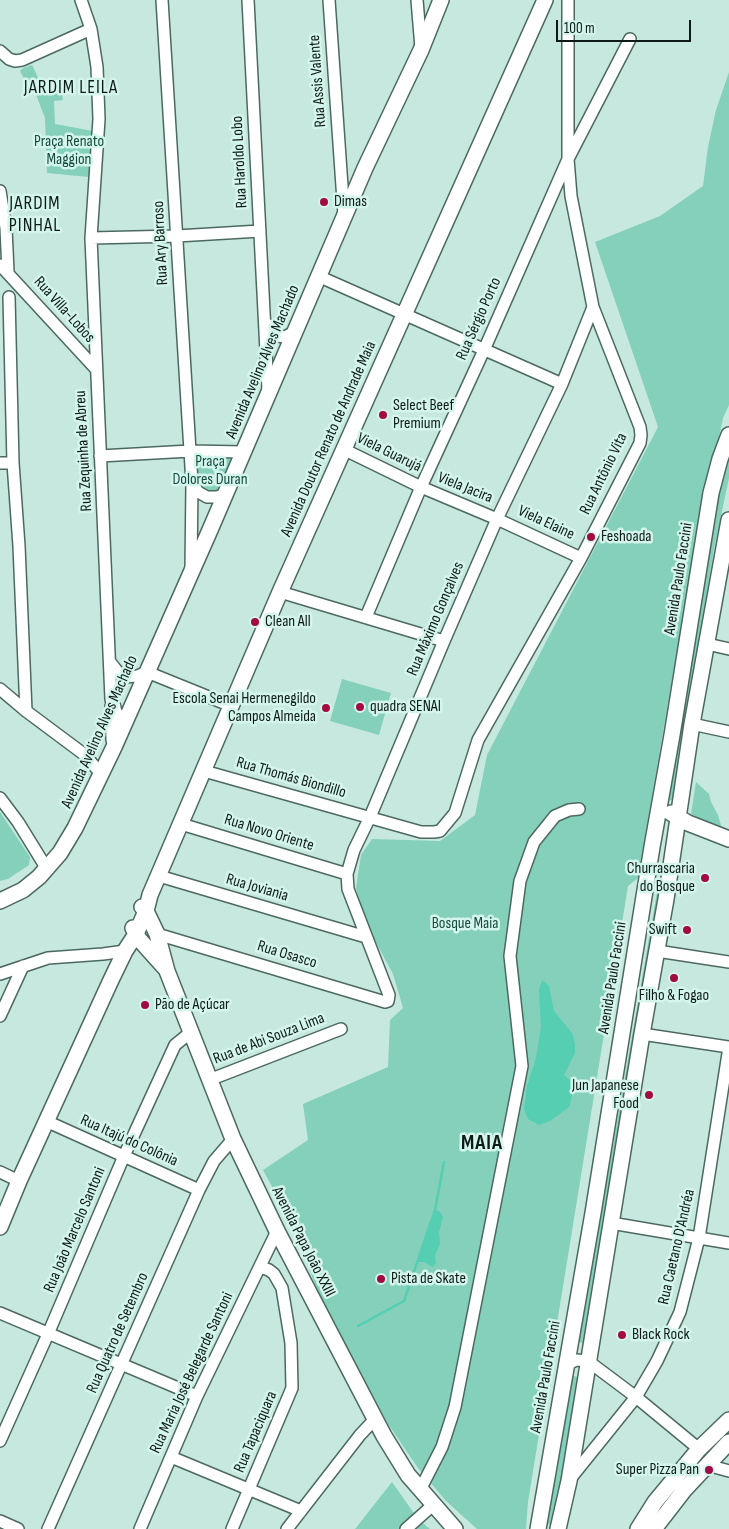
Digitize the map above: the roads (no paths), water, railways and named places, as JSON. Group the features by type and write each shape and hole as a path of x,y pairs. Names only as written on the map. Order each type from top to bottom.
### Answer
{"street":[{"name":"Rua Zequinha de Abreu","path":"81,0 91,30 97,67 99,119 91,238 111,699 113,707"},
{"name":"Rua Ary Barroso","path":"162,0 192,483 191,571"},
{"name":"Rua Haroldo Lobo","path":"248,0 268,393"},
{"name":"Rua Assis Valente","path":"329,0 344,218"},
{"path":"418,0 422,3 431,4 440,0"},
{"path":"418,0 421,50"},
{"name":"Avenida Avelino Alves Machado","path":"0,901 24,890 47,869 60,853 75,828 147,672 365,168 421,50 440,0"},
{"name":"Avenida Doutor Renato de Andrade Maia","path":"0,1227 19,1181 135,931 280,592 545,0"},
{"name":"Rua Antônio Vita","path":"370,817 428,833 440,831 452,818 478,740 581,558 640,443 641,435 593,307 573,205 568,159 568,0"},
{"path":"0,51 8,59 22,60 91,30"},
{"name":"Rua Sérgio Porto","path":"366,617 421,487 568,159 630,39"},
{"path":"341,160 345,168 350,172 355,173 365,168"},
{"path":"0,190 6,228 4,268"},
{"path":"91,238 177,236 260,231"},
{"name":"Rua Villa-Lobos","path":"4,268 96,369"},
{"path":"318,276 562,384"},
{"path":"22,286 4,300 20,556 26,711"},
{"name":"Rua Máximo Gonçalves","path":"385,1002 389,995 348,889 347,874 354,850 370,817 497,519 562,384 593,307"},
{"path":"265,322 270,331 277,336 285,337 296,331"},
{"name":"Avenida Paulo Faccini","path":"538,1529 593,1214 710,493 729,435"},
{"name":"Viela Guarujá","path":"343,449 421,487"},
{"path":"100,456 190,451 243,452"},
{"path":"0,463 13,463"},
{"path":"192,483 198,492 207,497 217,497 226,491"},
{"name":"Viela Jacira","path":"421,487 497,519"},
{"name":"Viela Elaine","path":"497,519 581,558"},
{"path":"558,1529 568,1482 666,900 692,724 725,561 729,520"},
{"path":"280,592 444,641"},
{"path":"707,644 729,649"},
{"path":"110,662 125,677 137,676 147,672 231,706"},
{"path":"0,689 85,755 101,774"},
{"path":"85,755 111,752 113,707"},
{"path":"113,707 117,713 126,719"},
{"path":"692,724 729,732"},
{"name":"Rua Thomás Biondillo","path":"204,770 370,817"},
{"path":"0,798 18,822 47,869"},
{"path":"661,799 668,810 678,818 729,839"},
{"path":"420,1490 442,1447 455,1407 522,1066 510,956 520,881 534,842 555,816 574,809"},
{"name":"Rua Novo Oriente","path":"181,824 347,874"},
{"path":"649,870 661,869 666,875 664,894 666,900"},
{"name":"Rua Joviania","path":"159,876 366,937"},
{"name":"Avenida Papa João XXIII","path":"146,904 189,1035 235,1143 277,1231 374,1424 420,1490 455,1529"},
{"path":"346,932 360,923"},
{"name":"Avenida Papa João XXIII","path":"135,931 167,971"},
{"name":"Rua Osasco","path":"157,934 385,1002"},
{"path":"163,954 169,946 178,940"},
{"path":"0,974 35,961 57,957 125,951"},
{"path":"657,951 729,962"},
{"path":"0,1016 23,966"},
{"name":"Rua de Abi Souza Lima","path":"209,1080 341,1029"},
{"path":"642,1034 729,1047"},
{"name":"Rua João Marcelo Santoni","path":"0,1442 124,1156 175,1045 189,1035"},
{"name":"Rua Caetano D'Andréa","path":"568,1482 636,1397 657,1361 680,1312 699,1238 729,1047"},
{"name":"Rua Itajú do Colônia","path":"46,1122 199,1190"},
{"name":"Rua Quatro de Setembro","path":"48,1529 199,1190 214,1161 221,1152 235,1143"},
{"path":"0,1172 19,1181"},
{"path":"612,1222 729,1243"},
{"name":"Rua Maria José Belegarde Santoni","path":"140,1529 197,1396 277,1231"},
{"name":"Rua Tapaciquara","path":"232,1529 292,1390 290,1342 282,1288 274,1274 260,1266"},
{"path":"0,1314 197,1396"},
{"path":"566,1365 576,1360 588,1361 636,1397 699,1450"},
{"path":"638,1529 655,1502 699,1450 729,1420"},
{"path":"287,1529 374,1424"},
{"path":"654,1529 706,1465 729,1442"},
{"path":"171,1457 301,1511"},
{"path":"706,1465 729,1472"},
{"path":"406,1529 436,1508"},
{"name":"Avenida Papa João XXIII","path":"436,1508 462,1529"},
{"path":"0,1521 18,1529"}],"waterway":[{"path":"358,1326 404,1301 435,1210 444,1162"}],"place":[{"name":"Dimas","path":"324,202"},
{"name":"Select Beef Premium","path":"383,415"},
{"name":"Feshoada","path":"591,537"},
{"name":"Clean All","path":"255,622"},
{"name":"quadra SENAI","path":"360,707"},
{"name":"Escola Senai Hermenegildo Campos Almeida","path":"326,708"},
{"name":"Churrascaria do Bosque","path":"705,878"},
{"name":"Swift","path":"687,930"},
{"name":"Filho & Fogao","path":"674,978"},
{"name":"Pão de Açúcar","path":"145,1005"},
{"name":"Jun Japanese Food","path":"649,1095"},
{"name":"Pista de Skate","path":"381,1279"},
{"name":"Black Rock","path":"622,1335"},
{"name":"Super Pizza Pan","path":"709,1470"}],"district":[{"name":"JARDIM LEILA","path":"71,88"},
{"name":"JARDIM PINHAL","path":"35,215"},
{"name":"MAIA","path":"482,1144"}],"park label":[{"name":"Praça Renato Maggion","path":"69,151"},
{"name":"Praça Dolores Duran","path":"210,471"},
{"name":"Bosque Maia","path":"465,924"}]}
